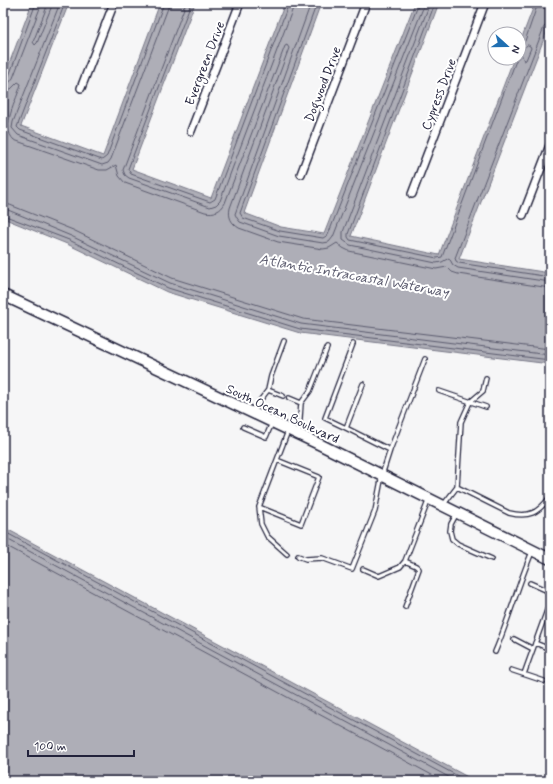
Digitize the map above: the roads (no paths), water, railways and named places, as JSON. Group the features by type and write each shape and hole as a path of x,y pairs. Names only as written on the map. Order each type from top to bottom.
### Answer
{"main road":[{"name":"South Ocean Boulevard","path":"3,295 289,430 458,512 550,559"}],"street":[{"path":"81,88 114,3"},
{"name":"Evergreen Drive","path":"191,131 240,3"},
{"name":"Dogwood Drive","path":"301,174 366,3"},
{"name":"Cypress Drive","path":"412,194 485,3"},
{"path":"523,215 550,145"}],"lane":[{"path":"251,412 268,390 271,376 284,341"},
{"path":"353,344 325,418 390,450"},
{"path":"299,435 301,403 310,391 327,348"},
{"path":"298,556 306,559 322,558 352,569 375,511 382,475 390,450 425,359"},
{"path":"443,505 457,487 461,422 470,402 483,391 486,378"},
{"path":"346,428 363,384"},
{"path":"268,390 283,396"},
{"path":"439,391 486,407"},
{"path":"289,398 301,403"},
{"path":"243,428 266,437 272,422"},
{"path":"287,554 267,536 261,524 259,507 289,430"},
{"path":"259,507 301,524 319,477 277,460"},
{"path":"457,487 509,513 518,515 527,515 535,512 543,507 550,497"},
{"path":"364,569 379,576 400,568 405,561 429,498"},
{"path":"458,512 450,531 452,539 458,544 492,559"},
{"path":"495,652 508,621 519,583 532,550"},
{"path":"405,561 419,569 405,607"},
{"path":"530,583 550,592"},
{"path":"524,674 550,603"},
{"path":"514,639 533,649"},
{"path":"535,643 550,649"},
{"path":"511,670 544,681"}],"water":[{"name":"Atlantic Intracoastal Waterway","path":"32,3 69,3 21,126 103,156 160,3 195,3 132,169 211,198 285,3 321,3 244,213 281,227 324,234 415,3 439,3 351,236 439,255 511,66 527,66 526,26 535,3 550,3 550,23 459,259 550,273 550,364 300,333 167,292 67,244 3,218 3,80"},
{"path":"3,527 475,781 3,781"}]}
